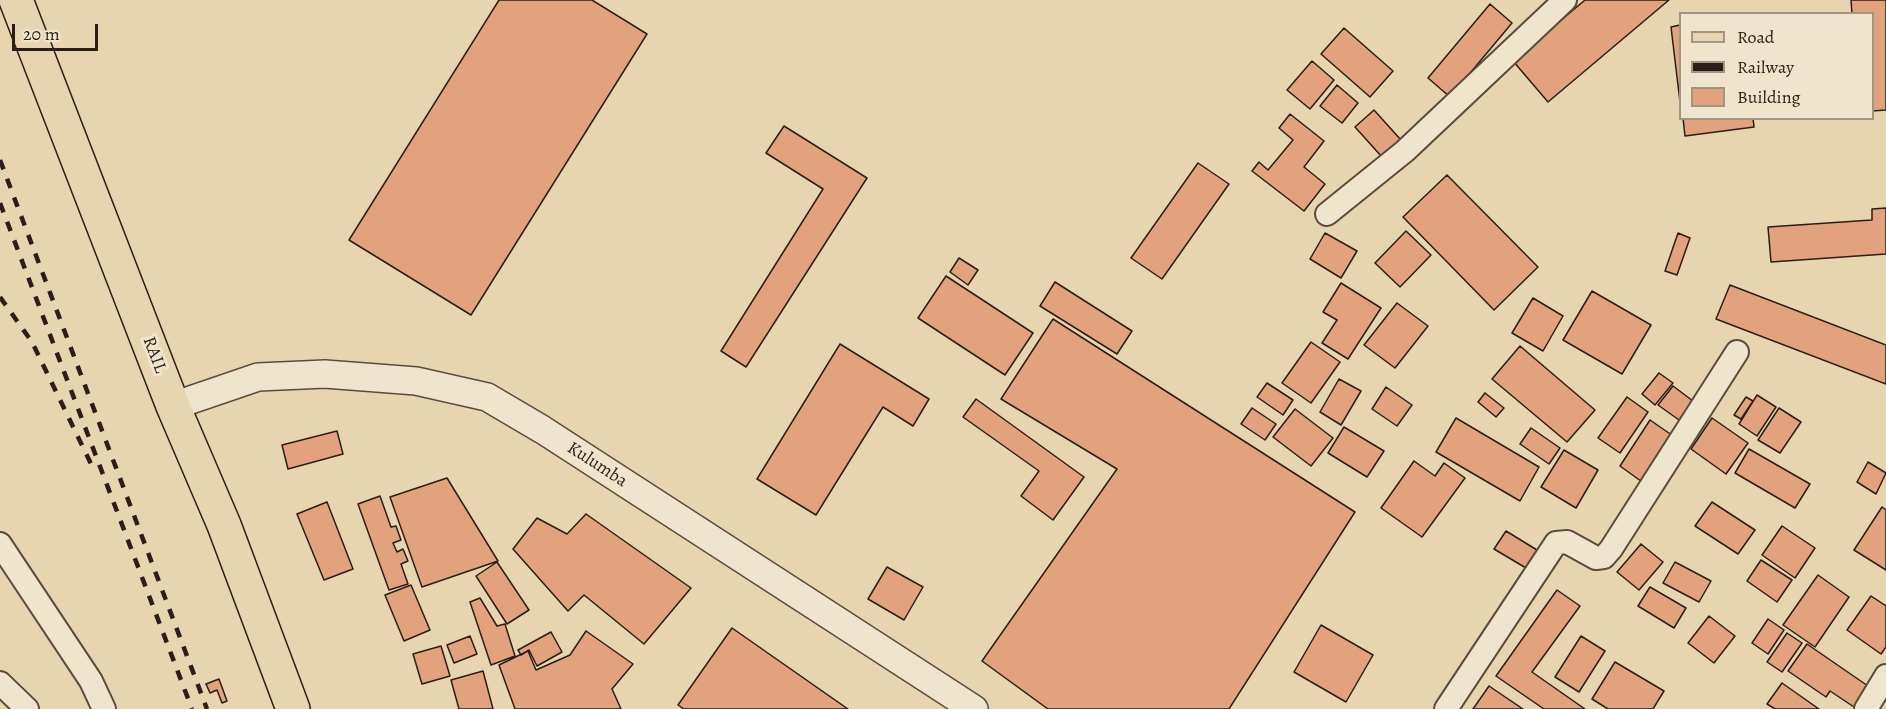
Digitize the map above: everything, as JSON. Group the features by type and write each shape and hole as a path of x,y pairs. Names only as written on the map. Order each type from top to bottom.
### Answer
{"main road":[{"name":"RAIL","path":"16,0 173,406 224,525 293,709"}],"street":[{"path":"1327,214 1405,151 1565,0"},
{"path":"1446,709 1556,543 1568,542 1596,558 1604,557 1611,549 1737,352"},
{"name":"Kulumba","path":"173,406 258,377 326,374 416,381 487,397 543,430 974,709"},
{"path":"0,544 91,681 104,709"},
{"path":"1866,709 1886,676"},
{"path":"0,683 27,709"}],"building":[{"path":"499,0 592,0 647,34 471,315 349,240"},
{"path":"1585,0 1669,0 1548,102 1513,61"},
{"path":"1851,0 1886,0 1886,110 1874,111 1874,12 1852,12"},
{"path":"1490,4 1512,23 1450,97 1428,78"},
{"path":"1679,25 1679,94 1671,27"},
{"path":"1344,28 1393,71 1370,97 1321,54"},
{"path":"1312,61 1334,80 1310,109 1287,90"},
{"path":"1337,85 1358,103 1342,123 1320,106"},
{"path":"1374,110 1401,140 1382,157 1355,127"},
{"path":"1290,114 1324,141 1304,167 1325,184 1304,211 1252,171 1259,162 1268,170 1293,140 1279,128"},
{"path":"1683,120 1753,120 1754,127 1685,136"},
{"path":"784,126 867,178 746,367 721,351 823,189 766,153"},
{"path":"1198,163 1229,184 1162,279 1131,258"},
{"path":"1447,175 1538,267 1494,310 1403,217"},
{"path":"1886,208 1886,254 1771,262 1768,227 1872,220 1872,209"},
{"path":"1406,231 1431,255 1400,287 1375,263"},
{"path":"1325,233 1357,251 1341,278 1310,259"},
{"path":"1678,233 1690,238 1677,275 1665,271"},
{"path":"959,258 978,270 968,285 950,272"},
{"path":"946,276 1033,333 1005,375 918,318"},
{"path":"1055,282 1132,331 1117,354 1040,306"},
{"path":"1341,283 1381,308 1348,359 1322,343 1337,320 1323,312"},
{"path":"1730,285 1886,345 1886,384 1716,319"},
{"path":"1592,291 1651,325 1622,374 1563,340"},
{"path":"1533,298 1563,316 1543,351 1512,333"},
{"path":"1397,303 1428,326 1395,368 1364,345"},
{"path":"1053,319 1355,512 1229,709 1048,709 982,661 1117,469 1001,399"},
{"path":"1311,342 1340,362 1311,403 1282,383"},
{"path":"840,344 929,399 913,426 883,407 816,515 757,479"},
{"path":"1520,346 1595,410 1567,442 1492,379"},
{"path":"1659,373 1673,383 1655,405 1642,394"},
{"path":"1339,379 1361,391 1341,425 1320,412"},
{"path":"1267,383 1293,400 1283,415 1257,397"},
{"path":"1673,386 1693,401 1679,420 1658,405"},
{"path":"1386,387 1412,405 1397,426 1372,409"},
{"path":"1485,393 1504,408 1496,417 1478,402"},
{"path":"1757,395 1776,407 1757,436 1739,424"},
{"path":"1627,397 1648,412 1620,453 1598,438"},
{"path":"1746,397 1753,401 1741,419 1734,415"},
{"path":"976,399 1084,477 1053,520 1021,496 1039,471 963,417"},
{"path":"1252,408 1276,424 1265,440 1241,424"},
{"path":"1779,408 1801,422 1780,453 1758,440"},
{"path":"1295,409 1333,438 1311,466 1273,437"},
{"path":"1456,418 1539,467 1520,501 1436,452"},
{"path":"1712,418 1748,443 1726,474 1691,449"},
{"path":"1650,420 1676,438 1645,484 1620,466"},
{"path":"1344,427 1384,451 1367,477 1328,453"},
{"path":"1531,428 1560,448 1549,464 1520,444"},
{"path":"337,431 343,454 288,469 282,445"},
{"path":"1749,449 1810,484 1795,508 1735,473"},
{"path":"1564,450 1598,470 1576,508 1541,487"},
{"path":"1414,461 1435,476 1444,463 1465,478 1422,537 1381,508"},
{"path":"1868,462 1886,473 1876,494 1857,482"},
{"path":"447,478 498,561 422,587 390,497"},
{"path":"380,496 391,527 396,526 401,540 393,543 397,552 403,549 408,561 401,564 408,584 389,590 358,504"},
{"path":"327,502 353,569 324,580 297,514"},
{"path":"1712,502 1755,530 1738,554 1695,526"},
{"path":"1882,507 1886,510 1886,570 1854,550"},
{"path":"586,514 691,588 644,644 584,595 568,611 513,549 537,518 567,534"},
{"path":"1782,526 1815,548 1795,578 1762,555"},
{"path":"1506,531 1537,550 1526,568 1494,549"},
{"path":"1641,544 1663,562 1639,590 1617,572"},
{"path":"1761,560 1792,580 1777,602 1747,581"},
{"path":"497,562 529,610 507,624 476,576"},
{"path":"1675,562 1711,581 1699,602 1663,583"},
{"path":"887,567 923,587 904,620 868,599"},
{"path":"1818,575 1849,597 1815,647 1783,625"},
{"path":"411,585 430,630 404,641 385,595"},
{"path":"1650,587 1686,608 1674,628 1638,606"},
{"path":"1557,590 1580,606 1532,672 1585,709 1544,709 1496,676"},
{"path":"1871,596 1886,606 1886,647 1881,654 1847,630"},
{"path":"480,598 497,626 505,624 515,656 491,665 470,602"},
{"path":"1709,616 1735,636 1714,663 1688,643"},
{"path":"1768,619 1784,630 1768,654 1752,643"},
{"path":"1321,625 1373,655 1346,702 1294,672"},
{"path":"732,628 848,709 684,709 678,705"},
{"path":"586,631 633,664 612,689 621,709 515,709 499,665 528,651 536,670 570,655"},
{"path":"551,632 562,652 537,666 529,650 521,655 518,650"},
{"path":"1787,633 1802,643 1782,672 1767,662"},
{"path":"470,636 477,654 454,663 447,645"},
{"path":"1581,636 1605,651 1579,692 1555,677"},
{"path":"1807,644 1868,686 1854,707 1830,691 1826,697 1788,671"},
{"path":"441,646 450,676 422,684 413,654"},
{"path":"1615,662 1664,691 1653,709 1608,709 1592,699"},
{"path":"483,671 493,709 459,709 451,680"},
{"path":"219,679 227,701 222,703 217,690 210,693 206,684"},
{"path":"1782,683 1819,709 1775,709 1767,704"},
{"path":"1489,686 1523,709 1473,709"}],"railway":[{"path":"0,160 207,709"},
{"path":"0,203 192,709"},
{"path":"0,297 32,342 93,468"}]}
